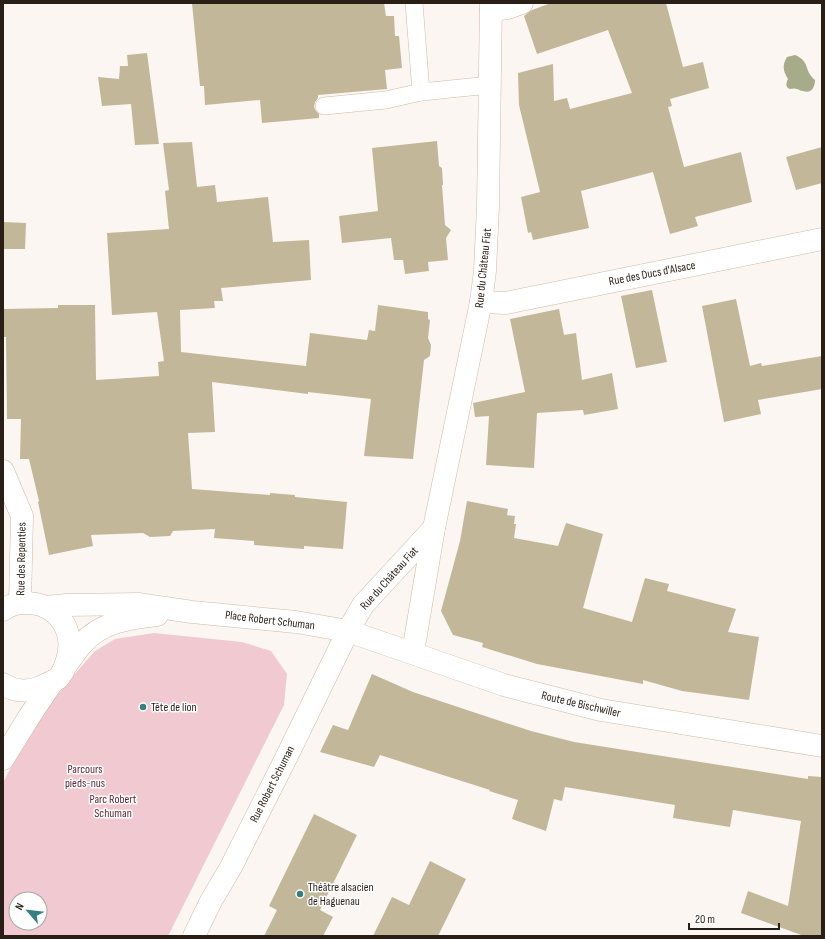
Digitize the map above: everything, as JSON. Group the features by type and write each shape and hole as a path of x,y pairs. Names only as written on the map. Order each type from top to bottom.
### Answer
{"street":[{"path":"491,7 508,8 522,3"},
{"name":"Rue du Château Fiat","path":"413,652 434,528 481,302 485,271 488,213 491,7"},
{"name":"Rue des Ducs d'Alsace","path":"481,302 506,303 822,239"},
{"name":"Rue des Repenties","path":"3,471 22,516 11,607"},
{"name":"Rue du Château Fiat","path":"348,631 363,605 434,528"},
{"name":"Place Robert Schuman","path":"3,684 19,690 33,690 59,674 70,652 70,640 66,628 58,616 46,607 34,603 11,607"},
{"name":"Place Robert Schuman","path":"46,607 67,605 138,604 192,612 296,622 348,631"},
{"name":"Place Robert Schuman","path":"3,760 29,717 59,674 90,636 105,626 138,617 192,612"},
{"name":"Route de Bischwiller","path":"348,631 413,652 504,685 601,710 822,746"},
{"name":"Rue Robert Schuman","path":"194,936 273,784 348,631"}],"lane":[{"path":"414,3 421,92"},
{"path":"324,106 386,100 421,92 490,85"}],"green space":[{"name":"Parc Robert Schuman","path":"154,633 242,642 271,651 287,674 284,705 168,936 3,936 3,783 18,753 44,712 95,651 115,639"}],"shaded area":[{"path":"795,55 803,60 809,73 815,80 812,90 808,92 790,89 787,86 786,83 788,79 784,71 784,63 787,57"}],"building":[{"path":"192,3 384,3 386,16 394,16 395,36 399,36 402,68 385,70 387,89 318,95 314,107 319,114 319,118 262,123 260,100 205,105 204,86 200,86"},
{"path":"551,3 666,3 683,67 703,62 709,88 670,99 672,106 668,107 684,167 741,152 752,202 695,217 698,226 670,234 653,172 581,191 589,228 533,240 531,232 528,233 521,197 540,192 519,105 518,73 553,64 554,101 567,98 570,109 632,93 608,30 537,54 524,16 532,10"},
{"path":"147,53 159,144 135,145 131,104 102,106 98,77 119,79 120,66 128,66 127,55"},
{"path":"437,141 439,166 442,168 445,225 451,230 446,238 448,260 428,262 429,271 405,274 403,260 394,260 391,238 342,243 339,216 378,211 372,148"},
{"path":"192,142 197,187 215,185 217,202 268,197 273,242 309,240 311,280 221,288 223,301 214,301 215,308 180,310 181,352 306,366 310,333 367,340 369,330 375,331 378,305 428,312 428,319 430,320 428,338 431,345 430,356 424,360 413,459 364,456 371,399 308,392 308,394 212,382 215,432 188,433 192,489 270,495 270,493 295,495 295,497 347,502 343,549 304,546 304,549 254,545 254,541 214,538 215,529 173,531 170,536 150,537 143,533 91,535 93,546 49,555 39,501 29,459 20,459 21,419 7,419 6,337 3,337 3,309 58,308 58,305 95,305 96,380 159,376 158,362 164,361 157,312 112,315 107,233 169,229 165,191 169,190 163,143"},
{"path":"822,147 822,183 796,190 786,157"},
{"path":"3,222 26,223 25,249 3,249"},
{"path":"652,290 667,362 636,368 621,296"},
{"path":"736,299 750,366 761,363 762,366 822,356 822,389 758,400 761,414 724,422 702,306"},
{"path":"559,309 564,335 576,333 582,380 612,373 618,409 584,415 583,410 537,413 534,468 486,465 489,416 475,417 473,403 525,392 510,319"},
{"path":"467,501 508,509 507,515 515,516 514,524 516,524 514,538 558,546 566,523 603,534 583,608 632,622 645,578 669,584 667,591 736,609 728,632 759,637 749,700 682,691 643,680 643,684 537,664 482,647 483,643 453,635 441,611 460,541"},
{"path":"372,674 413,692 531,731 574,742 808,779 808,776 822,777 822,936 804,936 741,913 748,891 788,906 801,821 733,810 730,827 673,818 675,805 565,787 562,801 554,799 546,831 512,819 518,800 489,791 490,790 380,755 374,767 320,752 333,725 348,730"},
{"path":"314,814 357,835 320,910 333,917 323,936 264,936 277,910 269,906"},
{"path":"430,861 466,879 438,936 373,936 392,897 409,905"}],"place":[{"name":"Tête de lion","path":"143,707"},
{"name":"Théâtre alsacien de Haguenau","path":"300,894"}],"park label":[{"name":"Parcours pieds-nus","path":"85,776"}]}
